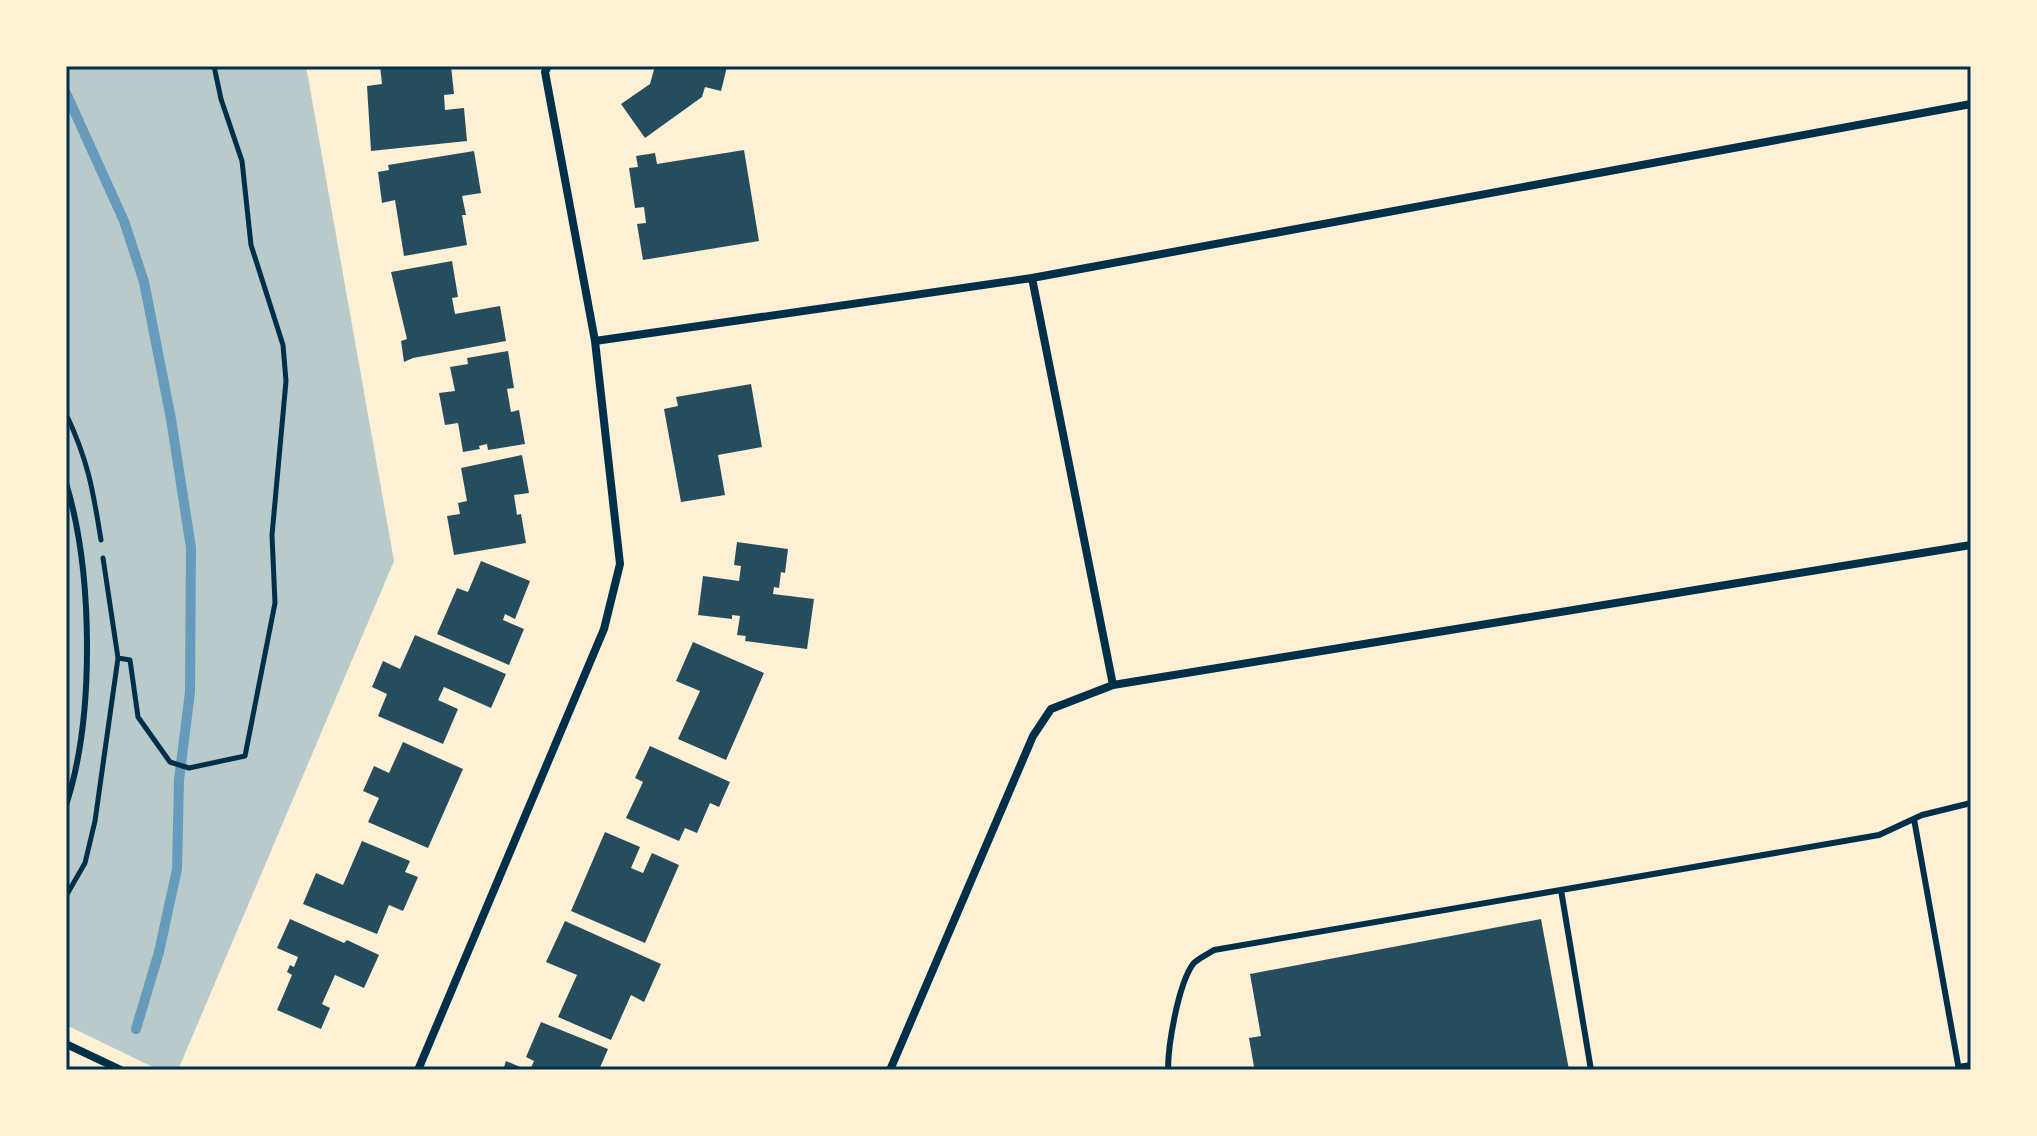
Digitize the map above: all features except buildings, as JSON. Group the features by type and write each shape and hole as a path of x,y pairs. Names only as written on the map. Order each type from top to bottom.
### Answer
{"street":[{"path":"418,1070 604,629 620,564 595,341 545,72 548,66"},
{"path":"595,341 1032,278 1971,104"},
{"path":"1032,278 1113,685"},
{"path":"890,1070 1033,736 1051,709 1113,685 1971,545"},
{"path":"66,1044 121,1070"}],"lane":[{"path":"66,483 84,565 86,637 84,707 66,805"},
{"path":"1168,1070 1168,1044 1183,989 1193,963 1214,950 1879,835 1914,819 1971,803"},
{"path":"1914,819 1958,1068 1971,1065"},
{"path":"1561,890 1591,1070"}],"path":[{"path":"118,658 130,660 138,717 170,762 189,768 245,756 275,603 272,535 286,381 283,345 251,245 242,161 221,99 214,66"}],"shaded area":[{"path":"66,66 306,66 394,561 178,1070 159,1070 66,1025"}],"waterway":[{"path":"66,93 124,221 144,282 171,419 191,548 190,692 179,780 177,869 159,952 136,1029"}]}
